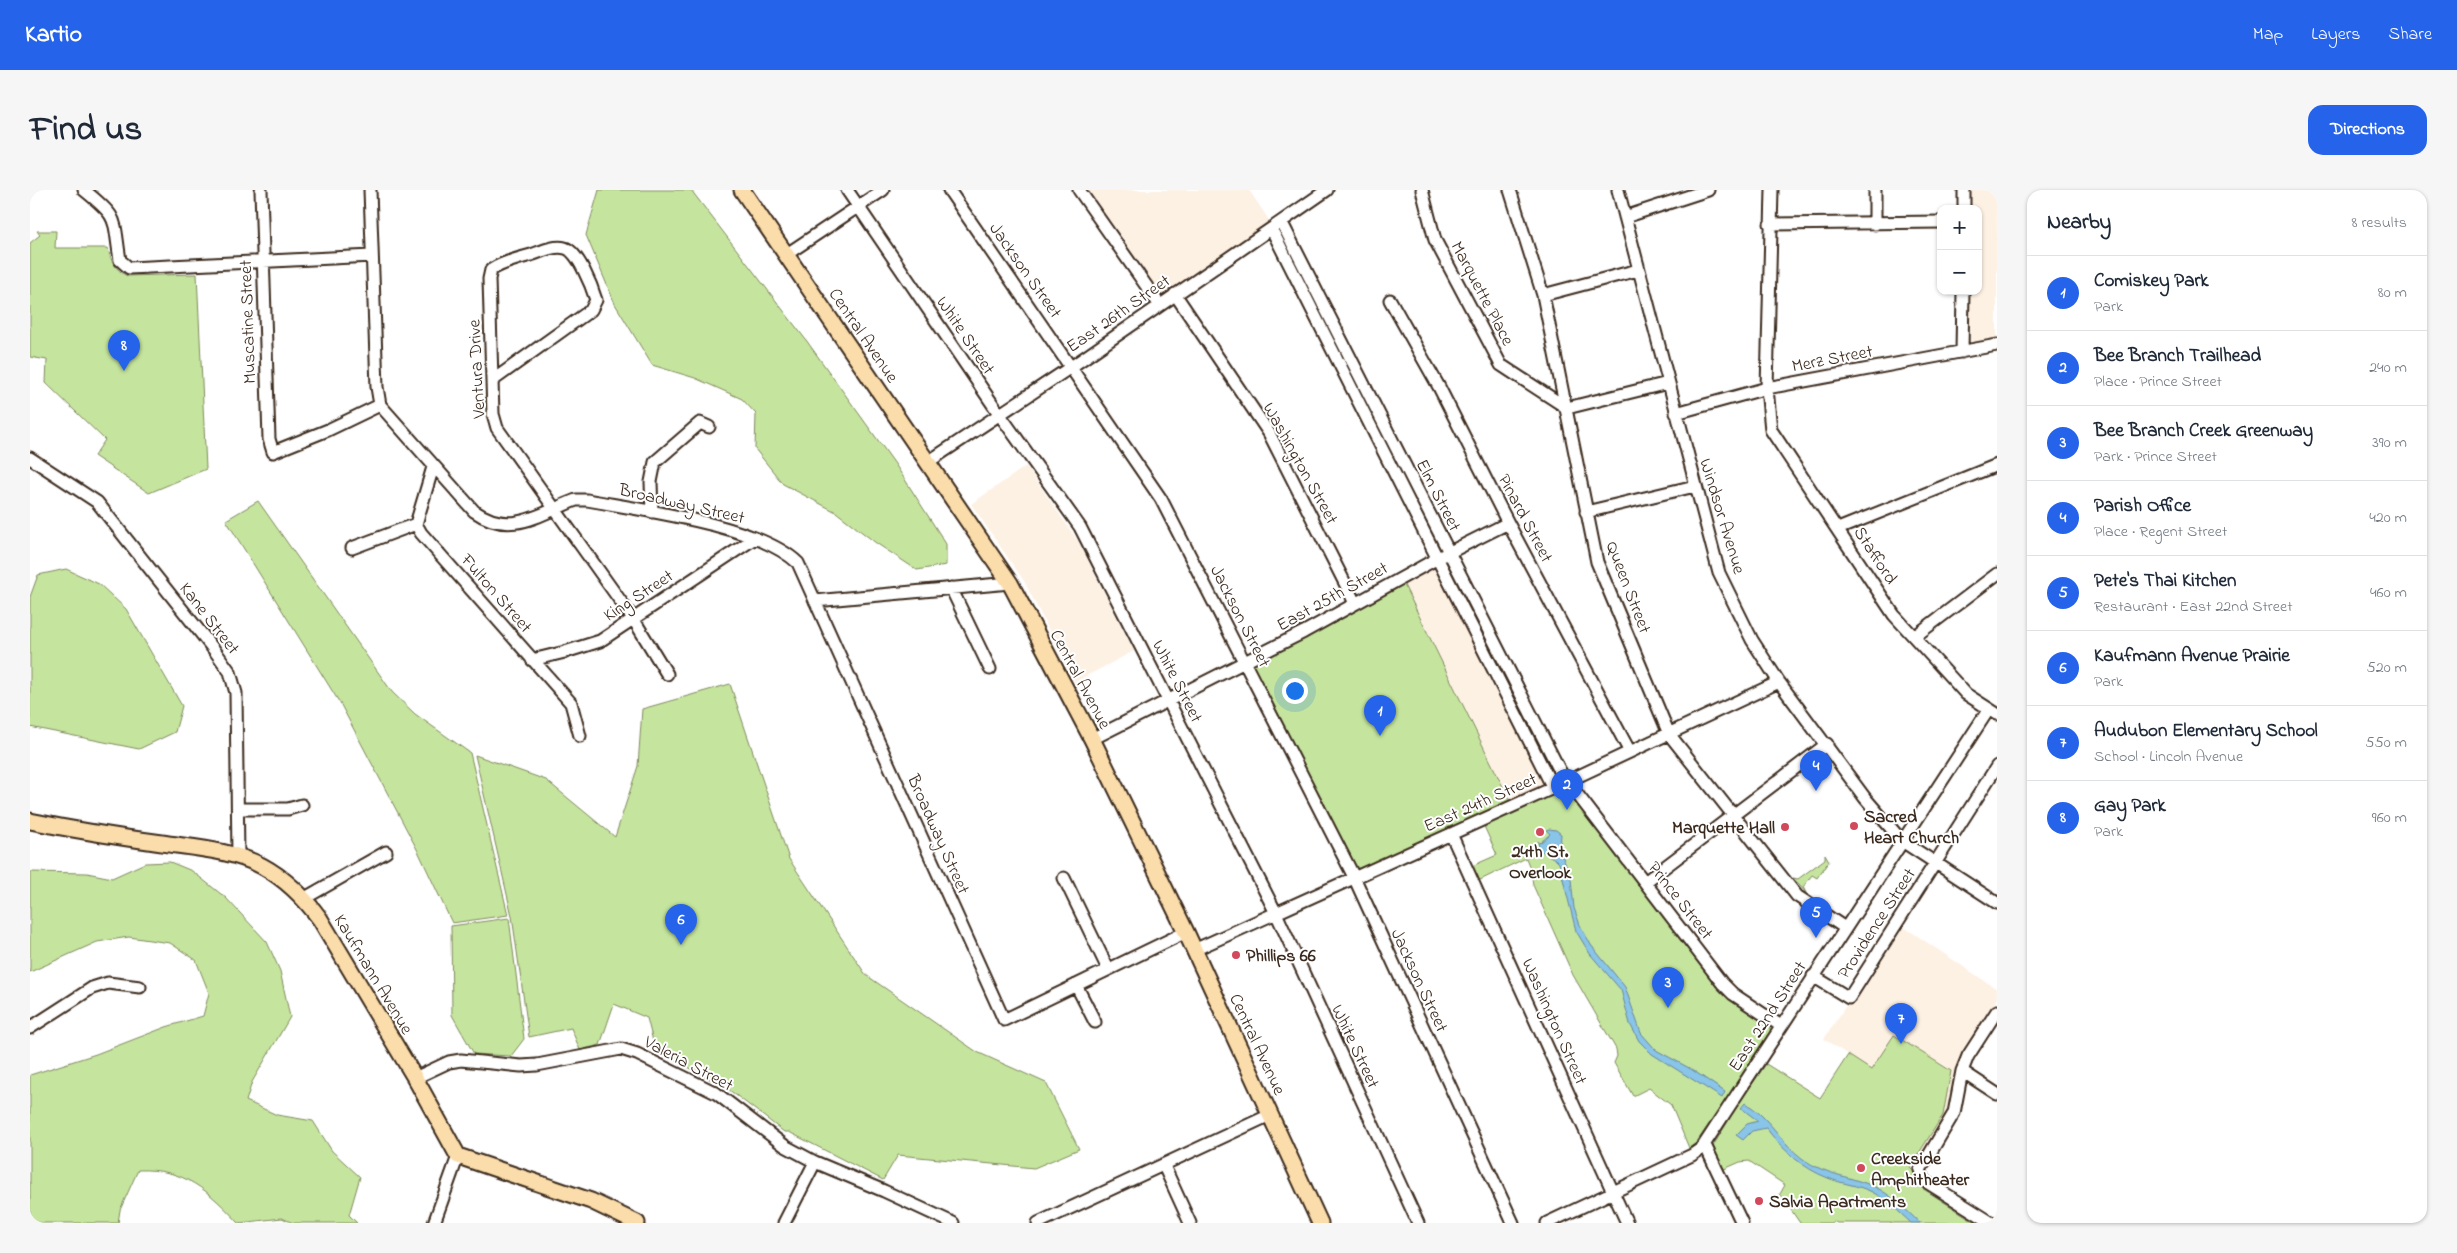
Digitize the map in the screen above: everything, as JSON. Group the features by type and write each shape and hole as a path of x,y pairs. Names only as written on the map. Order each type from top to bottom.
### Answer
{"main road":[{"name":"Central Avenue","path":"742,190 1010,583 1092,739 1186,932 1320,1223"},
{"name":"Kaufmann Avenue","path":"30,821 238,857 260,865 284,879 305,898 320,919 415,1078 458,1156"},
{"path":"458,1156 590,1201 637,1223"}],"street":[{"path":"84,190 111,213 116,224 120,260 129,268 372,256"},
{"name":"Muscatine Street","path":"261,190 269,439 274,452 380,406"},
{"path":"370,190 377,387 380,406"},
{"name":"White Street","path":"847,190 1000,415 1080,527 1276,913 1418,1223"},
{"path":"787,254 883,190"},
{"name":"Jackson Street","path":"949,190 1161,498 1354,877 1512,1223"},
{"path":"1079,190 1159,304"},
{"name":"East 26th Street","path":"928,462 1071,367 1159,304 1272,230 1328,190"},
{"name":"Marquette Place","path":"1422,190 1435,240 1501,365 1567,408"},
{"name":"Queen Street","path":"1510,190 1543,295 1597,562 1669,734 1797,896 1845,928"},
{"name":"Windsor Avenue","path":"1618,190 1719,573 1752,640 1779,682 1866,798 1902,841 1997,903"},
{"path":"1625,217 1708,190"},
{"name":"Stafford","path":"1772,190 1767,388 1771,430 1894,614 1966,694 1995,712"},
{"path":"1875,190 1875,224"},
{"path":"1964,190 1964,205"},
{"name":"Elm Street","path":"1282,222 1553,788"},
{"path":"1770,224 1937,222"},
{"name":"Elm Street","path":"1272,230 1443,556 1567,782"},
{"name":"Ventura Drive","path":"492,381 591,310 596,300 593,288 573,253 564,248 553,248 499,264 491,270 492,381 493,414 497,428 634,620 667,674"},
{"path":"1543,295 1638,270"},
{"name":"Washington Street","path":"1175,294 1269,433 1355,603"},
{"path":"1962,352 1963,295"},
{"name":"Pinard Street","path":"1390,300 1439,388 1508,523 1630,752"},
{"name":"Merz Street","path":"1676,413 1767,388 1997,345"},
{"path":"1567,408 1668,383"},
{"name":"Broadway Street","path":"380,406 474,511 486,519 512,524 576,500 587,500 710,524 755,538 789,554 798,563 1004,1020 1076,985"},
{"path":"652,512 651,482 655,462 700,423 709,427"},
{"name":"Kane Street","path":"30,458 97,502 216,651 230,672 236,693 238,857"},
{"path":"1838,529 1997,465"},
{"path":"352,548 416,524 433,467"},
{"path":"1586,512 1695,486"},
{"name":"East 25th Street","path":"1092,739 1245,662 1508,523"},
{"name":"Fulton Street","path":"416,524 421,533 571,703 580,736"},
{"name":"King Street","path":"532,660 600,641 755,538"},
{"path":"1914,637 1997,574"},
{"path":"815,601 1010,583"},
{"path":"951,588 990,669"},
{"name":"East 24th Street","path":"1194,950 1567,782 1779,682"},
{"name":"East 22nd Street","path":"1547,1223 1692,1155 1705,1144 1902,841 1995,712"},
{"path":"1644,882 1826,744"},
{"name":"Providence Street","path":"1813,976 1849,998 1997,766"},
{"name":"Prince Street","path":"1567,782 1726,987 1781,1026"},
{"path":"238,810 288,810 302,805"},
{"name":"Washington Street","path":"1451,834 1627,1223"},
{"path":"305,898 386,852"},
{"path":"1064,878 1108,969"},
{"path":"1095,1022 1076,985 1186,932"},
{"path":"30,1028 92,988 108,982 140,987"},
{"path":"1992,1223 1925,1181 1920,1174 1921,1167 1954,1113 1962,1071 1968,1056 1997,1011"},
{"name":"Valeria Street","path":"415,1078 449,1062 461,1060 537,1066 621,1049 637,1054 716,1093 785,1146 815,1162 953,1223"},
{"path":"1962,1071 1997,1094"},
{"path":"1038,1223 1164,1166 1270,1115"},
{"path":"1705,1144 1742,1223"},
{"path":"434,1223 458,1156"},
{"path":"784,1223 815,1162"},
{"path":"1164,1166 1190,1223"}],"shaded area":[{"path":"1083,190 1249,190 1273,226 1161,300"},
{"path":"1967,190 1997,190 1997,341 1966,347 1966,295 1982,295 1982,205 1967,205"},
{"path":"1026,466 1078,541 1134,651 1075,682 1024,581 971,504"},
{"path":"1438,566 1547,786 1511,803 1403,583"},
{"path":"1901,925 1997,989 1997,999 1956,1068 1945,1118 1915,1164 1914,1170 1813,1109 1848,1055 1824,1039 1847,1004 1855,997"}],"green space":[{"path":"599,190 691,190 806,340 895,464 946,544 946,565 917,570 876,543 836,512 783,484 755,449 756,414 742,399 695,378 652,365 615,304 586,235"},
{"path":"37,231 56,231 55,248 108,248 114,265 127,276 197,274 206,469 149,493 94,456 105,440 46,383 47,360 30,357 30,243 40,235"},
{"path":"258,501 392,692 415,714 470,753 508,915 452,923 419,853 341,705 226,520"},
{"path":"66,569 99,584 126,609 182,706 175,732 139,749 30,727 30,597 38,575"},
{"path":"1403,583 1511,803 1351,872 1245,662"},
{"path":"730,684 789,859 866,975 977,1052 1046,1083 1079,1149 1034,1168 898,1155 883,1180 789,1132 784,1132 728,1089 655,1049 647,1018 614,1004 600,1045 580,1050 571,1028 529,1037 512,916 475,755 546,780 615,837 638,766 642,709"},
{"path":"1563,790 1568,791 1617,856 1648,888 1654,904 1717,987 1729,998 1770,1027 1770,1031 1736,1083 1748,1090 1766,1064 1820,1098 1848,1055 1871,1070 1894,1035 1951,1071 1943,1115 1910,1167 1912,1169 1914,1167 1916,1182 1922,1188 1977,1223 1837,1223 1833,1221 1832,1223 1800,1223 1780,1194 1785,1185 1749,1161 1740,1162 1722,1170 1713,1146 1730,1118 1718,1111 1696,1143 1689,1148 1671,1105 1649,1088 1633,1096 1614,1063 1617,1056 1616,1049 1573,975 1533,885 1531,871 1526,858 1478,881 1472,866 1497,855 1483,824"},
{"path":"1825,854 1829,861 1817,878 1812,875 1803,887 1806,893 1793,878 1798,879 1825,859"},
{"path":"170,862 192,871 226,898 267,942 280,971 290,1017 252,1082 246,1101 277,1115 313,1121 332,1151 360,1177 349,1215 357,1223 293,1223 282,1218 239,1223 206,1192 182,1177 154,1170 138,1170 120,1210 118,1223 30,1223 30,1075 96,1054 166,1027 203,1016 209,993 196,960 170,943 129,937 97,942 30,972 30,872 87,873 112,878 145,863"},
{"path":"509,918 524,1039 511,1056 474,1054 452,1015 451,926"}],"water":[{"path":"1546,830 1556,830 1561,834 1560,850 1571,879 1574,908 1580,925 1591,945 1625,987 1641,1033 1656,1050 1691,1069 1725,1092 1722,1098 1652,1054 1639,1041 1630,1024 1621,990 1590,954 1576,931 1559,863 1540,849 1538,841 1540,843 1550,834"},
{"path":"1745,1103 1761,1115 1795,1153 1803,1159 1820,1169 1866,1183 1881,1190 1899,1203 1920,1223 1911,1223 1888,1202 1872,1192 1833,1180 1801,1164 1779,1144 1766,1128 1752,1131 1743,1140 1736,1135 1747,1124 1758,1121 1741,1108"}],"place":[{"name":"Gay Park","path":"124,371"},
{"name":"Comiskey Park","path":"1380,736"},
{"name":"Parish Office","path":"1816,791"},
{"name":"Bee Branch Trailhead","path":"1567,810"},
{"name":"Sacred Heart Church","path":"1854,826"},
{"name":"Marquette Hall","path":"1785,827"},
{"name":"24th St. Overlook","path":"1540,832"},
{"name":"Pete's Thai Kitchen","path":"1816,938"},
{"name":"Kaufmann Avenue Prairie","path":"681,945"},
{"name":"Phillips 66","path":"1236,955"},
{"name":"Bee Branch Creek Greenway","path":"1668,1008"},
{"name":"Audubon Elementary School","path":"1901,1044"},
{"name":"Creekside Amphitheater","path":"1861,1168"},
{"name":"Salvia Apartments","path":"1759,1201"}]}
